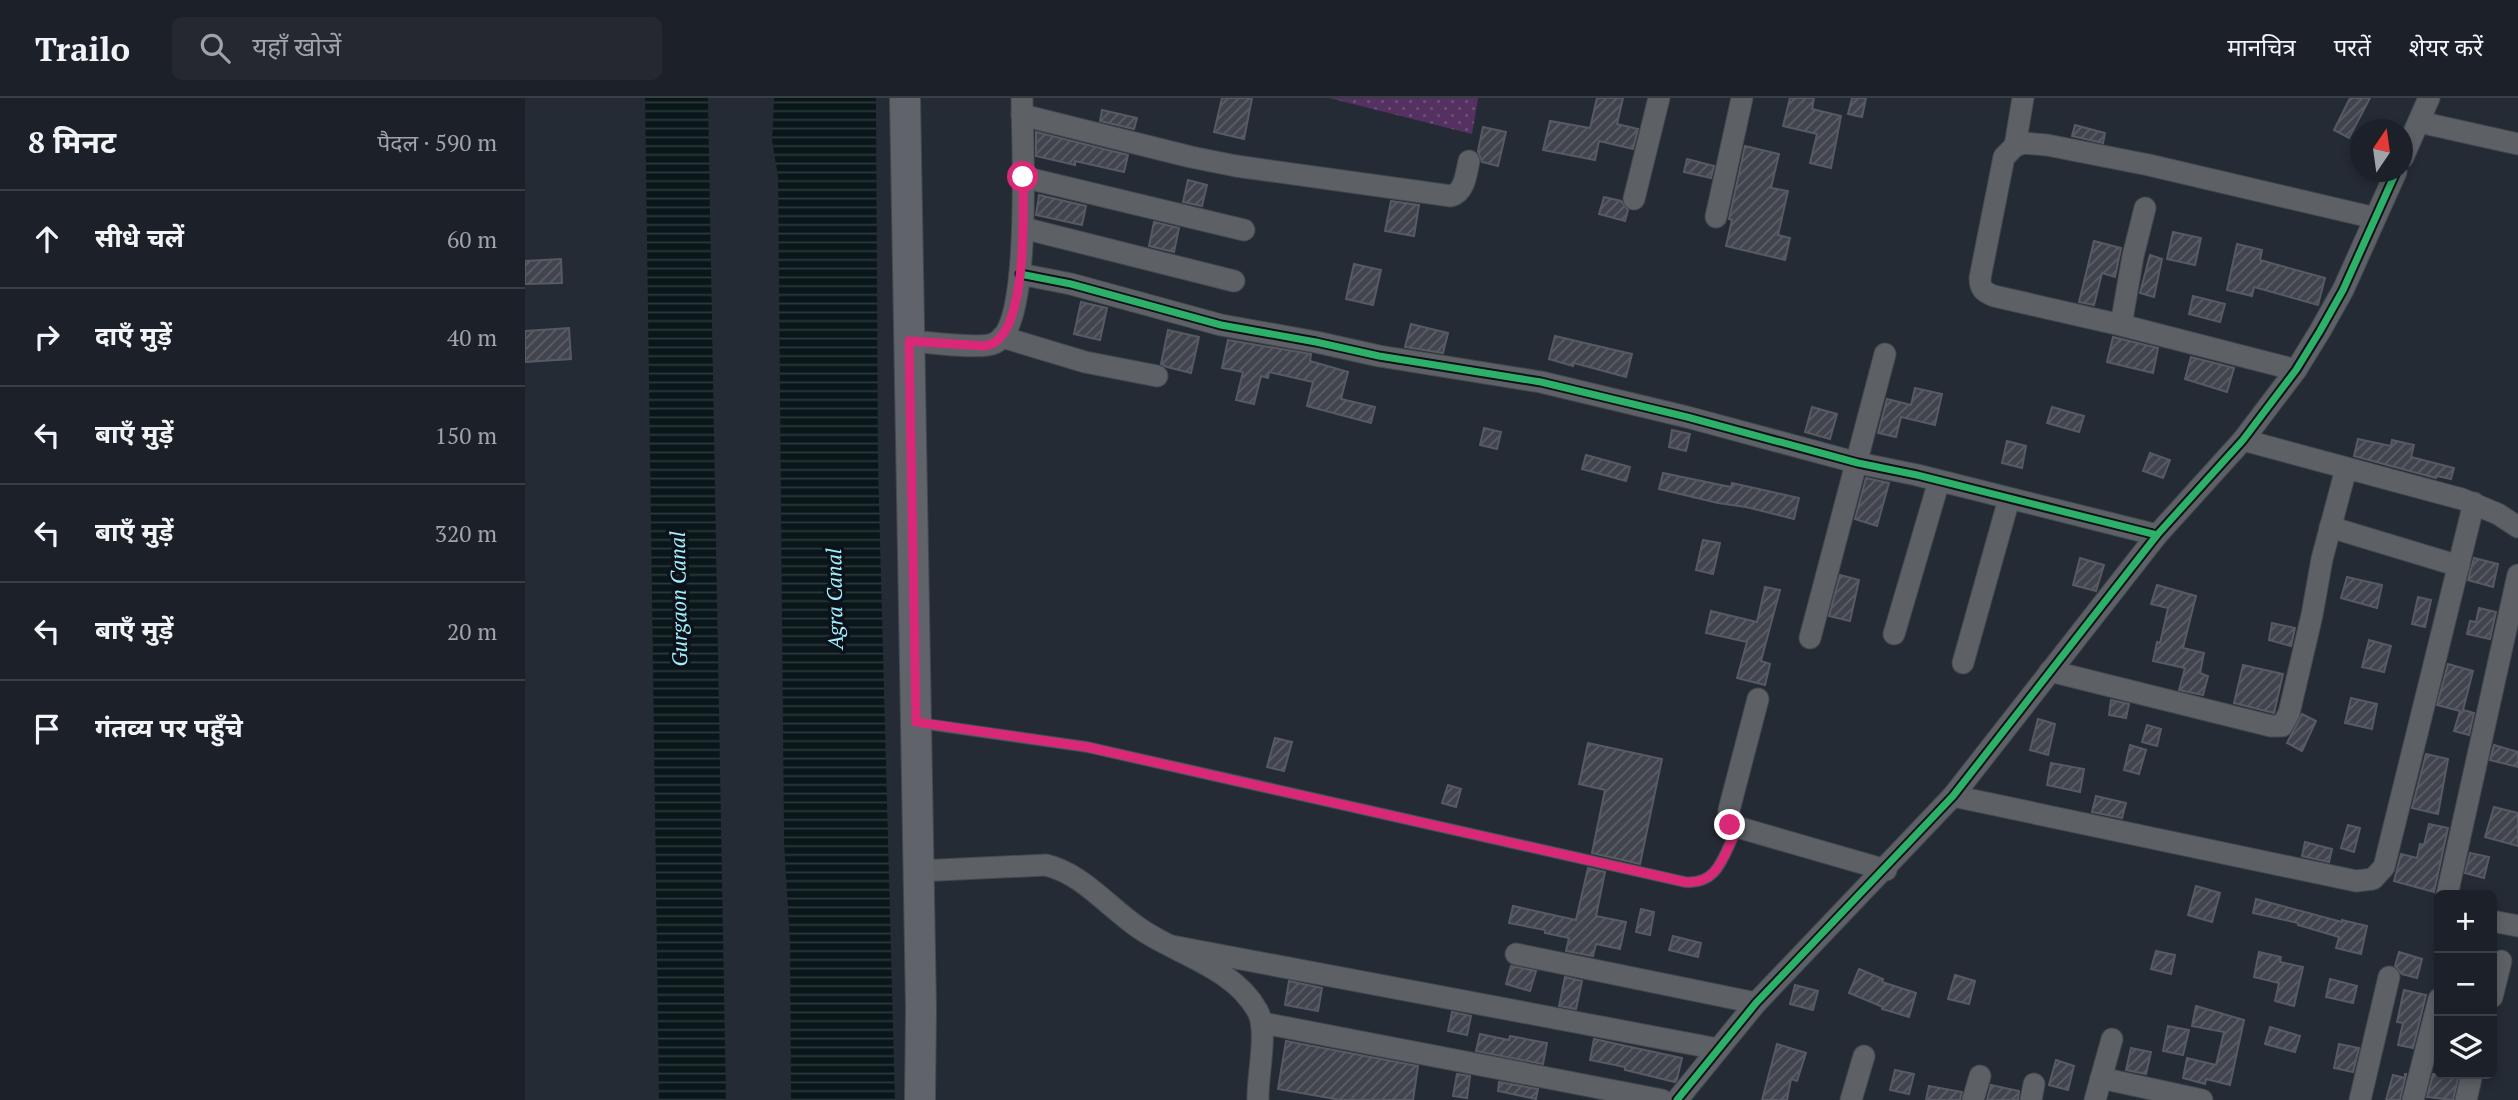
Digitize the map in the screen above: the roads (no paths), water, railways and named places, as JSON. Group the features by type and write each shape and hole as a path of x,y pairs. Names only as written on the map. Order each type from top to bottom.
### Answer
{"street":[{"path":"905,98 921,1008 920,1100"},
{"path":"1634,199 1659,98"},
{"path":"1716,217 1742,98"},
{"path":"2015,146 2023,98"},
{"path":"2413,135 2428,98"},
{"path":"909,341 992,345 1002,337 1010,321 1020,274 1023,229 1022,106 1225,164 1377,188 1451,196 1457,194 1462,187 1469,161"},
{"path":"2419,122 2518,144"},
{"path":"2296,370 1994,296 1980,286 2002,165 2009,150 2024,144 2047,145 2149,165 2375,218"},
{"path":"1023,177 1244,230"},
{"path":"1677,1100 1756,1003 1954,796 2157,536 2243,440 2296,370 2343,290 2391,182"},
{"path":"2121,325 2133,256 2145,208"},
{"path":"1023,229 1234,281"},
{"path":"1020,274 1071,284 1221,325 1379,356 1541,382 2157,536"},
{"path":"1002,337 1085,362 1157,376"},
{"path":"1810,638 1885,354"},
{"path":"2243,440 2475,503 2518,527"},
{"path":"2050,671 2271,726 2282,726 2290,713 2330,527 2346,469"},
{"path":"1894,634 1939,481"},
{"path":"1963,663 2009,499"},
{"path":"1954,796 2356,881 2373,879 2384,867 2475,503"},
{"path":"2330,527 2459,566"},
{"path":"2448,890 2518,575"},
{"path":"1758,699 1729,810 1730,825 1885,870"},
{"path":"918,871 1046,865 1059,869 1078,879 1141,930 1202,961 1229,980 1258,1010 1262,1023 1258,1100"},
{"path":"2497,922 2518,926"},
{"path":"1172,946 1718,1049"},
{"path":"1516,954 1756,1003"},
{"path":"2497,977 2501,961"},
{"path":"2360,1100 2389,977"},
{"path":"2413,1100 2435,1016"},
{"path":"1262,1023 1662,1100"},
{"path":"2095,1100 2112,1039"},
{"path":"1851,1100 1864,1056"},
{"path":"1973,1100 1980,1076"},
{"path":"2101,1078 2202,1100"},
{"path":"2466,1100 2471,1079"}],"lane":[{"path":"916,722 1099,750 1685,882 1700,883 1713,875 1737,829"}],"water":[{"name":"Gurgaon Canal","path":"645,98 708,98 726,1100 659,1100"},
{"name":"Agra Canal","path":"774,98 876,98 878,464 895,1100 791,1100 790,944 784,843 778,176 772,141"}]}
